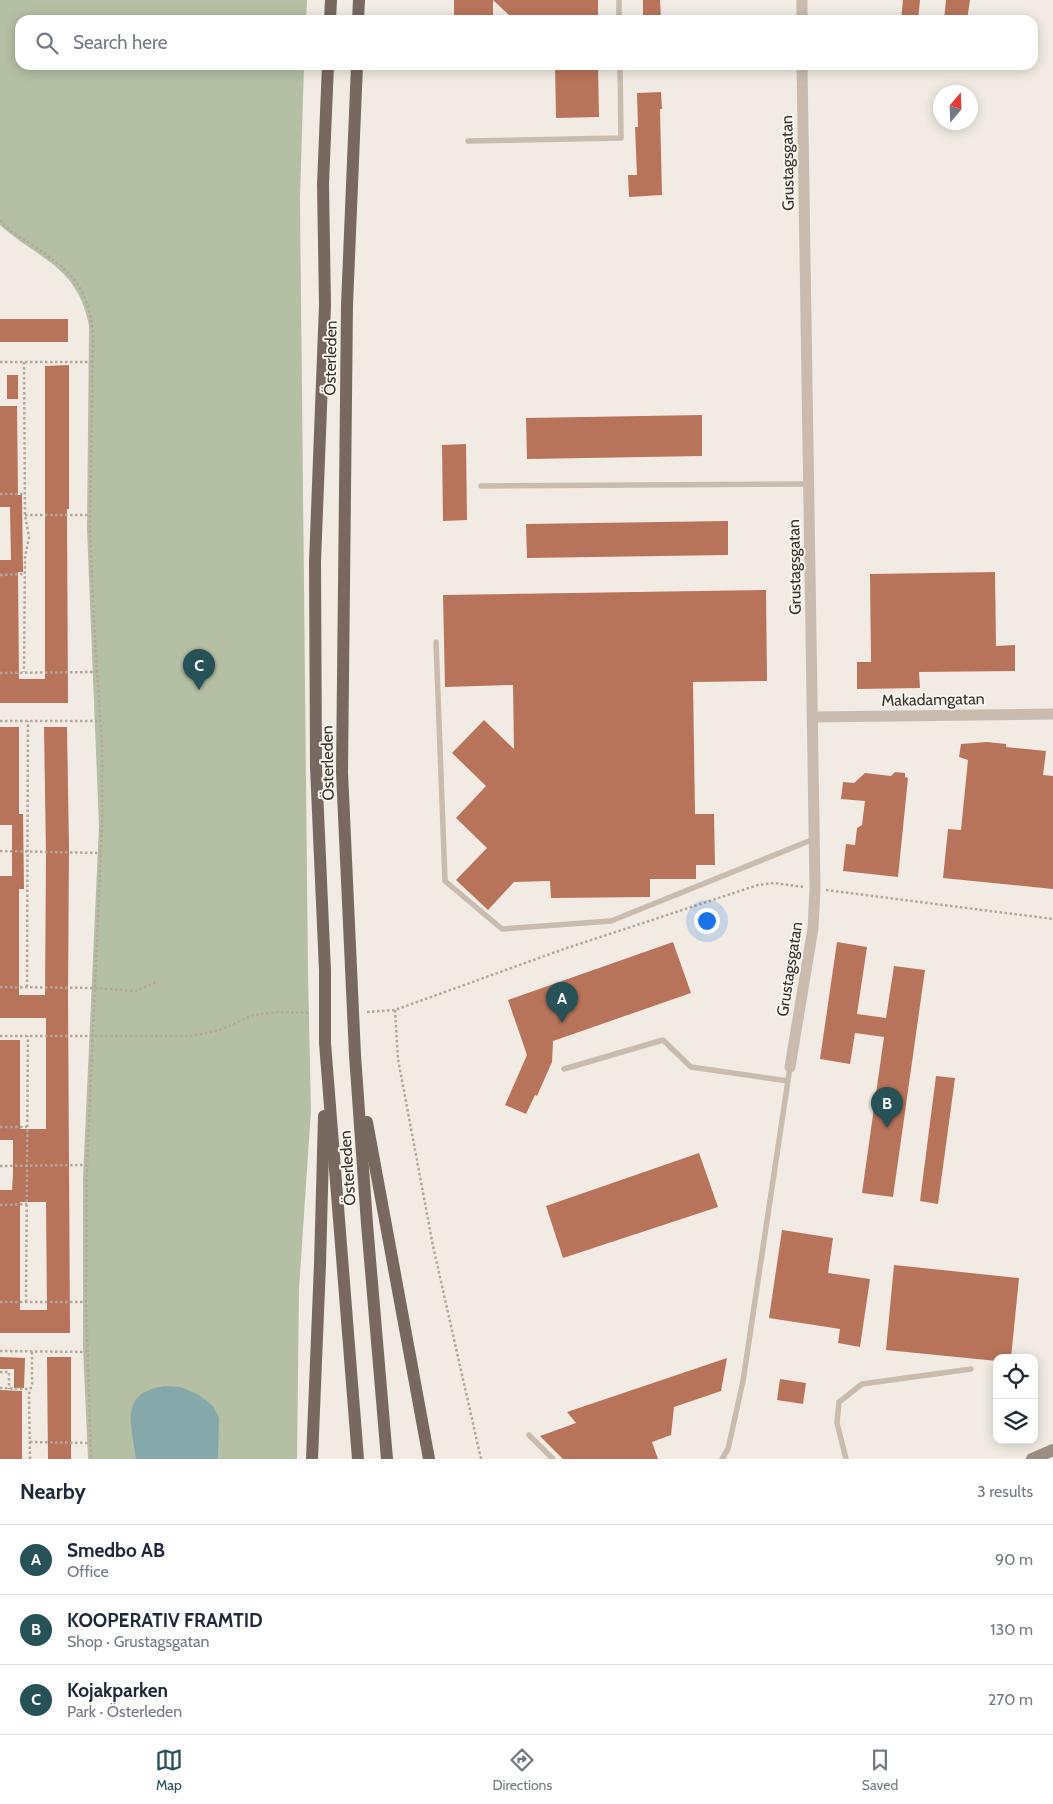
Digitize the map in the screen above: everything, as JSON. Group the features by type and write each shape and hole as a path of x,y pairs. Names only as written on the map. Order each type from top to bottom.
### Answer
{"main road":[{"path":"326,0 326,15"},
{"path":"330,15 332,0"},
{"path":"358,15 359,0"},
{"name":"Österleden","path":"327,70 323,184 325,305 315,562 316,767 325,1043 358,1459"},
{"name":"Österleden","path":"357,70 347,305 342,772 354,1055 388,1459"},
{"path":"312,1459 320,1264 325,1043"},
{"path":"354,1055 429,1459"},
{"path":"1032,1459 1053,1450"}],"street":[{"path":"802,0 802,15"},
{"name":"Grustagsgatan","path":"790,1068 812,928 814,889 813,717 802,70"},
{"name":"Makadamgatan","path":"813,717 1053,714"}],"lane":[{"path":"619,0 619,15"},
{"path":"468,141 621,138 620,70"},
{"path":"481,486 809,484"},
{"path":"436,642 445,881 502,929 610,921 814,839"},
{"path":"564,1069 663,1040 691,1067 788,1081"},
{"path":"722,1459 728,1449 743,1381 790,1068"},
{"path":"846,1459 836,1423 839,1402 862,1384 971,1370"},
{"path":"529,1435 553,1459"}],"path":[{"path":"0,220 1,225 60,265 78,283 90,311 93,333 90,515 100,720 102,816 87,1164 86,1302 91,1459"},
{"path":"0,362 92,362"},
{"path":"24,362 25,515 29,537 25,574 24,672"},
{"path":"0,494 25,494"},
{"path":"25,515 90,515"},
{"path":"0,575 25,574"},
{"path":"0,673 97,672"},
{"path":"0,721 100,720"},
{"path":"27,988 28,721"},
{"path":"0,851 101,852"},
{"path":"367,1012 395,1010 561,950 758,885 774,883 1053,919"},
{"path":"0,987 95,988 136,991 156,982"},
{"path":"395,1010 398,1059 433,1246 481,1459"},
{"path":"0,1036 201,1035 220,1030 252,1015 279,1012 310,1013"},
{"path":"26,1302 28,1036"},
{"path":"0,1127 27,1127"},
{"path":"0,1166 87,1164"},
{"path":"0,1205 27,1204"},
{"path":"0,1302 86,1302"},
{"path":"0,1351 87,1352"},
{"path":"30,1459 29,1394 32,1384 32,1352"},
{"path":"0,1372 9,1372 9,1389"},
{"path":"0,1388 30,1389"},
{"path":"30,1442 91,1443"}],"green space":[{"path":"0,0 307,0 306,15 15,15 15,70 304,70 300,199 311,1110 299,1289 297,1459 88,1459 83,1348 83,1178 99,826 87,529 89,326 84,306 76,290 66,277 55,266 0,225"}],"water":[{"path":"165,1386 181,1387 199,1395 213,1406 219,1418 218,1459 136,1459 131,1422 131,1412 134,1403 140,1395"}],"building":[{"path":"454,0 493,0 493,15 454,15"},
{"path":"493,0 598,0 598,15 509,15"},
{"path":"643,0 660,0 661,15 643,15"},
{"path":"903,0 920,0 918,15 902,15"},
{"path":"946,0 970,0 968,15 944,15"},
{"path":"555,70 598,70 599,117 556,118"},
{"path":"661,92 662,195 629,197 628,175 637,175 635,127 638,127 637,93"},
{"path":"0,319 68,319 68,342 0,342"},
{"path":"69,365 69,509 67,509 68,703 0,703 0,560 11,560 10,507 0,507 0,406 17,406 18,495 22,495 23,572 18,572 19,679 45,679 45,366"},
{"path":"7,375 18,375 18,399 7,399"},
{"path":"702,415 702,456 527,459 526,418"},
{"path":"466,444 467,520 443,521 442,445"},
{"path":"728,521 728,555 527,558 526,524"},
{"path":"995,572 996,646 1015,645 1015,671 919,672 920,688 857,689 857,662 871,662 870,574"},
{"path":"766,590 767,681 693,682 695,814 714,814 715,865 696,865 696,879 650,879 650,897 551,898 550,881 514,882 488,910 456,880 487,848 456,818 486,786 452,753 484,720 514,749 513,685 445,687 443,595"},
{"path":"0,727 19,727 19,814 23,814 24,889 19,889 19,995 45,995 46,855 44,727 67,727 70,1333 0,1333 0,1190 12,1190 13,1140 0,1140 0,1040 20,1040 20,1129 46,1129 46,1018 0,1018 0,876 12,876 12,825 0,825","holes":["20,1202 46,1202 47,1310 20,1310"]},
{"path":"987,742 1006,744 1006,747 1046,751 1043,775 1053,776 1053,889 943,878 948,829 961,830 968,760 959,757 961,744"},
{"path":"895,772 905,773 905,777 908,778 898,877 843,871 846,844 855,845 857,828 862,825 865,801 841,799 843,782 854,783 865,773 891,776"},
{"path":"673,942 691,993 553,1041 552,1062 537,1096 535,1095 526,1114 505,1105 527,1055 508,1000"},
{"path":"837,942 867,947 857,1014 886,1018 894,966 925,970 893,1197 862,1193 884,1037 855,1033 850,1064 820,1059"},
{"path":"936,1076 955,1078 938,1204 920,1201"},
{"path":"699,1153 718,1207 563,1258 546,1206"},
{"path":"782,1230 833,1238 828,1273 870,1279 860,1347 838,1343 840,1329 769,1318"},
{"path":"894,1265 1019,1278 1011,1354 993,1354 993,1361 886,1350"},
{"path":"0,1357 25,1358 24,1388 14,1388 14,1369 0,1369"},
{"path":"47,1357 71,1357 71,1459 48,1459"},
{"path":"727,1358 721,1391 674,1407 671,1435 652,1442 658,1459 563,1459 540,1436 576,1423 567,1412"},
{"path":"780,1379 806,1383 803,1404 777,1400"},
{"path":"0,1390 22,1391 22,1459 0,1459"}],"place":[{"name":"Kojakparken","path":"199,690"},
{"name":"Smedbo AB","path":"562,1023"},
{"name":"KOOPERATIV FRAMTID","path":"887,1128"}]}
